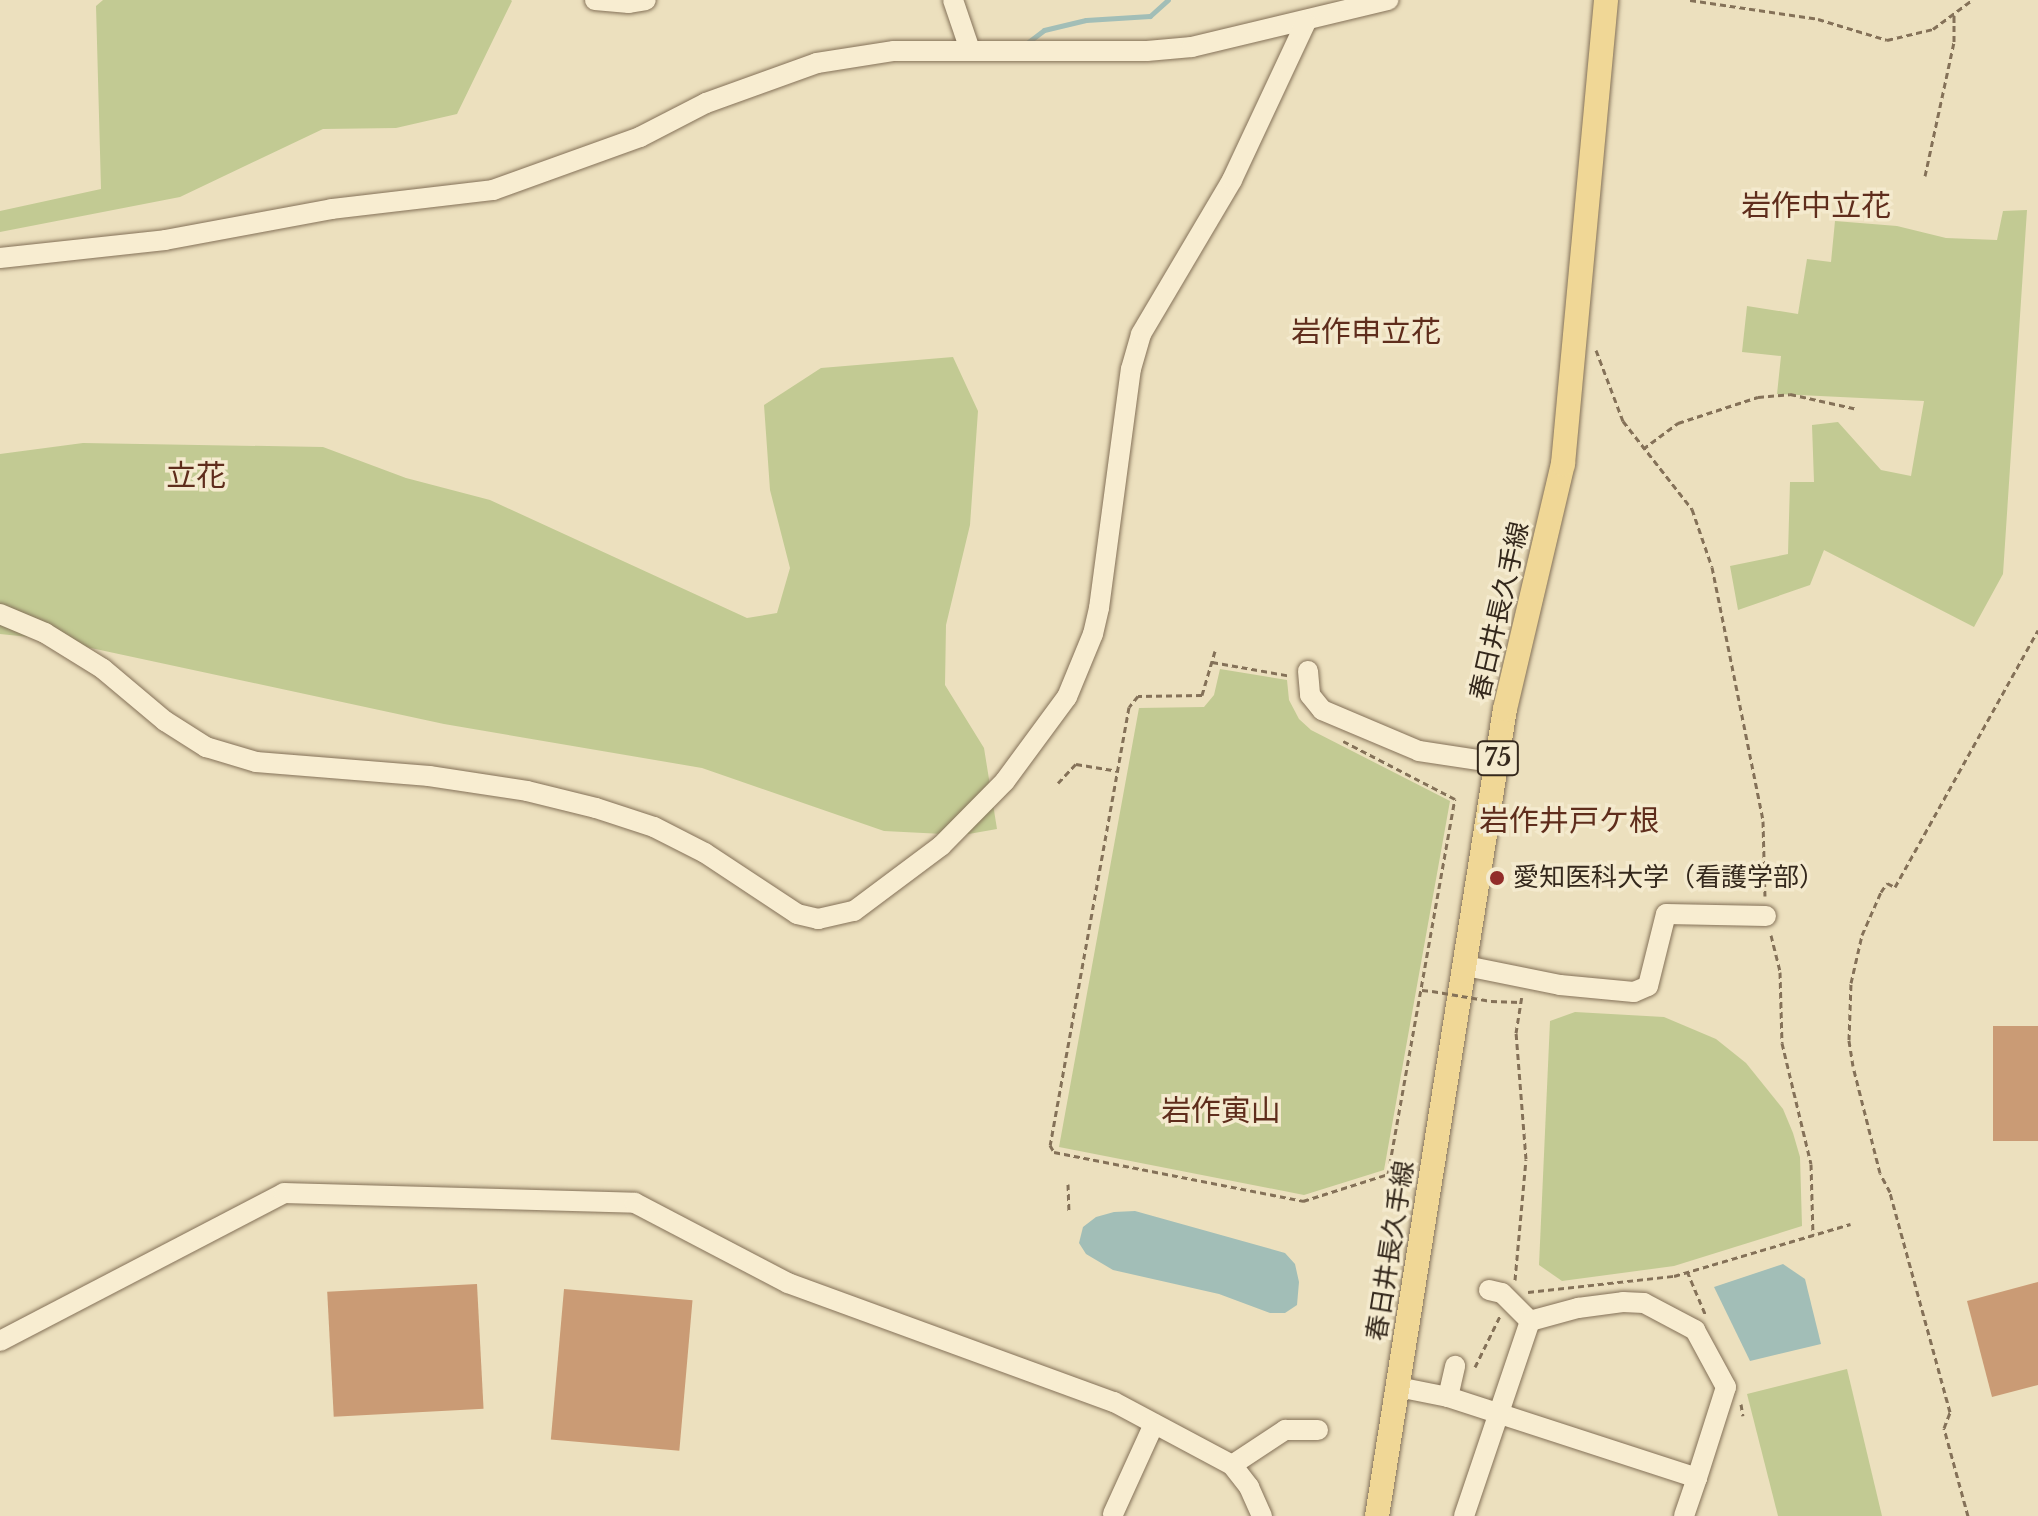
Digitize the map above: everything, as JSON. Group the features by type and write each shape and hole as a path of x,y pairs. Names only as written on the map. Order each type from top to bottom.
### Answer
{"main road":[{"name":"春日井長久手線","path":"1377,1516 1505,709 1563,464 1578,331 1606,0"}],"street":[{"path":"595,0 646,0"},
{"path":"953,0 970,50"},
{"path":"0,258 150,242 332,209 493,190 640,137 706,103 817,63 894,51 1147,51 1192,47 1388,0"},
{"path":"0,614 45,633 103,669 165,721 206,747 256,762 429,776 527,791 596,808 654,827 705,853 797,914 818,919 854,911 941,846 1005,781 1067,697 1093,634 1099,608 1129,383 1141,334 1232,180 1306,22"},
{"path":"1300,678 1322,710 1419,751 1497,763"},
{"path":"1466,966 1601,991 1634,992 1648,986 1666,914 1766,916"},
{"path":"0,1341 284,1193 635,1203 788,1283 1114,1402 1212,1451 1232,1465 1257,1514"},
{"path":"1489,1290 1502,1293 1530,1321"},
{"path":"1530,1321 1578,1308 1623,1302 1654,1305 1695,1330 1726,1387 1684,1516"},
{"path":"1464,1516 1530,1321"},
{"path":"1448,1397 1455,1366"},
{"path":"1398,1387 1448,1397 1697,1478"},
{"path":"1113,1514 1154,1424"},
{"path":"1232,1465 1285,1430 1318,1430"}],"path":[{"path":"1690,0 1818,19 1887,40 1933,29 1972,0"},
{"path":"1925,176 1943,79 1954,42 1954,14"},
{"path":"1578,331 1588,332 1623,421 1692,509 1712,567 1763,821 1766,916 1780,972 1782,1043 1811,1164 1813,1235"},
{"path":"1643,449 1678,423 1768,396 1801,396 1857,409"},
{"path":"1968,1516 1944,1428 1950,1412 1890,1192 1880,1173 1853,1066 1849,1040 1851,983 1862,935 1881,892 1887,883 1895,887 2038,630"},
{"path":"1215,651 1202,695 1138,696 1132,700 1050,1145 1054,1152 1303,1201 1388,1174 1455,799 1342,740"},
{"path":"1212,662 1300,678"},
{"path":"1058,783 1076,764 1118,771"},
{"path":"1515,1287 1526,1159 1516,1033 1526,977"},
{"path":"1422,990 1520,1002"},
{"path":"1068,1184 1069,1213"}],"green space":[{"path":"103,0 512,1 457,114 396,128 323,129 180,197 0,232 0,211 101,189 96,6"},
{"path":"2027,210 2003,574 1974,627 1824,550 1810,585 1738,610 1730,566 1788,554 1790,482 1814,482 1812,425 1838,422 1881,470 1911,476 1924,401 1777,394 1781,356 1742,352 1747,306 1798,314 1807,259 1831,262 1835,221 1897,226 1946,238 1997,240 2003,211"},
{"path":"953,357 978,411 970,525 946,625 945,685 984,748 997,829 963,835 884,831 702,768 444,724 49,639 0,634 0,454 83,443 323,447 406,478 490,500 747,618 777,613 790,568 770,490 764,405 821,368"},
{"path":"1220,669 1287,680 1289,700 1299,719 1311,730 1450,801 1384,1170 1304,1195 1059,1147 1139,708 1204,707 1214,695"},
{"path":"1575,1012 1664,1017 1716,1039 1746,1063 1783,1109 1793,1133 1800,1157 1802,1226 1674,1266 1562,1281 1539,1265 1550,1021"},
{"path":"1847,1369 1882,1516 1778,1516 1747,1394"}],"water":[{"path":"1135,1211 1285,1253 1295,1264 1299,1282 1297,1305 1285,1313 1270,1313 1219,1294 1113,1270 1086,1254 1079,1243 1083,1227 1096,1217"},
{"path":"1783,1264 1805,1279 1821,1344 1750,1361 1714,1287"}],"building":[{"path":"1993,1026 2038,1026 2038,1141 1993,1141"},
{"path":"2038,1282 2038,1385 1992,1397 1967,1301"},
{"path":"477,1284 484,1409 334,1417 327,1292"},
{"path":"564,1289 693,1300 679,1451 551,1439"}],"waterway":[{"path":"1027,43 1044,30 1086,20 1150,16 1168,0"}],"place":[{"name":"愛知医科大学（看護学部）","path":"1497,878"}],"district":[{"name":"岩作中立花","path":"1816,206"},
{"name":"岩作申立花","path":"1366,332"},
{"name":"立花","path":"196,476"},
{"name":"岩作井戸ケ根","path":"1569,821"},
{"name":"岩作寅山","path":"1221,1111"}]}
